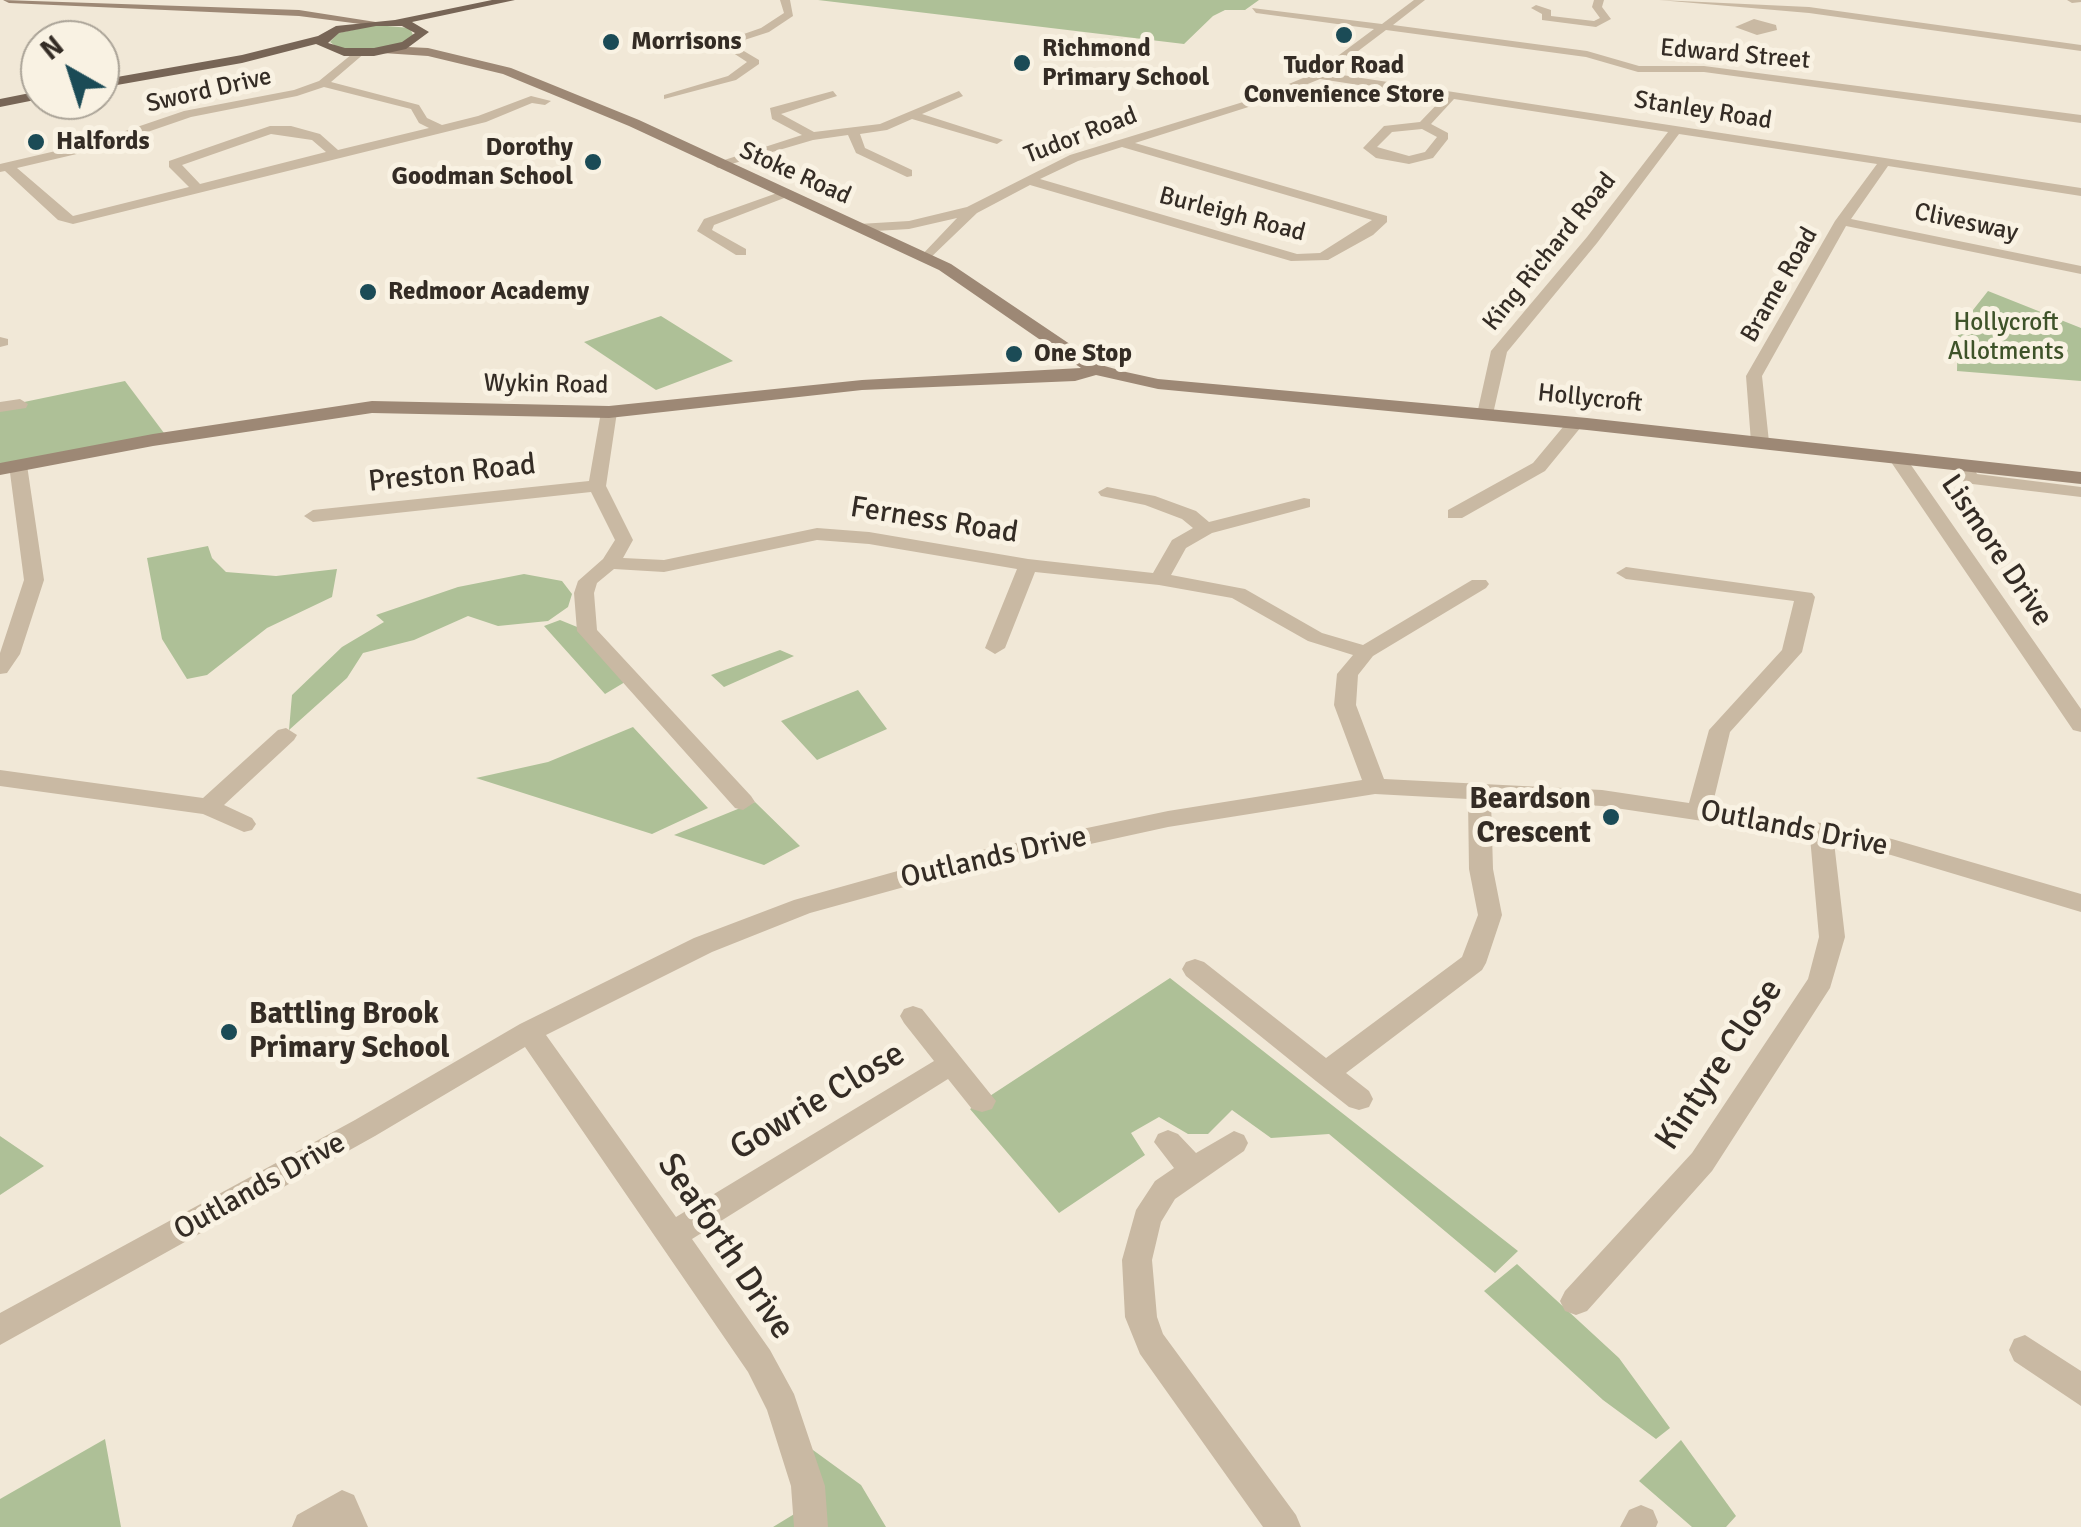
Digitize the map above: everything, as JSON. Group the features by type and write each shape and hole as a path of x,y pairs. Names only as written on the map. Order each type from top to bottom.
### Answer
{"main road":[{"path":"326,44 336,30 509,0"},
{"path":"120,80 326,44 361,52 387,50 478,8"},
{"path":"390,22 422,33"}],"street":[{"path":"9,0 314,14 376,23"},
{"path":"668,97 732,78 755,62 723,43 766,30 789,14 785,0"},
{"name":"Tudor Road","path":"859,228 909,225 972,210 1028,180 1119,142 1257,100 1318,75 1420,0"},
{"path":"1536,8 1547,12 1546,18 1551,20 1596,24 1606,18 1597,7 1599,0"},
{"path":"1664,0 1753,3 1832,12 2081,48"},
{"path":"1753,3 1754,22"},
{"name":"Edward Street","path":"1256,10 1587,54 1626,67 1704,70 2081,119"},
{"path":"314,14 336,30"},
{"name":"Stoke Road","path":"422,33 458,58"},
{"name":"Stoke Road","path":"387,50 458,58 569,94 926,258 966,280 1095,369"},
{"name":"Sword Drive","path":"4,167 94,146 188,114 286,96 323,83 361,52"},
{"path":"1587,54 1641,54 1704,70"},
{"name":"Stanley Road","path":"1318,75 2081,192"},
{"path":"323,83 415,107 423,120 437,127"},
{"path":"812,136 776,116 774,110 833,94"},
{"path":"718,164 812,136 883,127 958,94"},
{"path":"1424,125 1444,136 1429,156 1410,160 1380,155 1369,148 1388,129 1424,125 1452,95"},
{"path":"4,167 69,220 482,119 536,98"},
{"path":"188,114 206,123"},
{"path":"912,115 991,142 1014,135"},
{"path":"198,190 172,166 283,128 316,137 335,154"},
{"name":"King Richard Road","path":"1485,414 1498,351 1592,240 1676,130"},
{"path":"224,131 242,140"},
{"path":"852,132 860,150 908,173"},
{"name":"Burleigh Road","path":"1028,180 1296,258 1323,257 1368,232 1382,218 1119,142"},
{"name":"Brame Road","path":"1760,442 1754,376 1842,221 1884,163"},
{"path":"741,252 704,231 709,222 785,195"},
{"name":"Tudor Road","path":"926,258 972,210"},
{"name":"Clivesway","path":"1842,221 2081,270"},
{"name":"Hollycroft","path":"1095,369 1158,384 1570,422 2081,478"},
{"name":"Wykin Road","path":"9,467 372,406 609,412 862,385 1075,376 1095,369"},
{"path":"0,407 20,404"},
{"path":"609,412 597,486 624,540 610,563 588,584 584,610 587,631 743,802"},
{"path":"1456,514 1540,467 1572,427 1570,422"},
{"name":"Lismore Drive","path":"1898,459 2081,725"},
{"path":"1964,466 1970,479 2081,492"},
{"path":"0,668 10,654 34,580 9,467"},
{"name":"Preston Road","path":"313,516 597,486"},
{"path":"1107,492 1149,500 1189,514 1205,529"},
{"path":"1159,579 1179,544 1205,529 1304,503"},
{"name":"Ferness Road","path":"610,563 664,566 750,544 817,534 913,544 1028,566 1159,579 1238,593 1315,637 1366,652"},
{"path":"995,648 1028,566"},
{"path":"1626,572 1805,597 1792,652 1720,730 1699,811"},
{"path":"1375,786 1344,705 1348,674 1366,652 1479,584"},
{"path":"208,807 286,734"},
{"path":"0,778 208,807 244,824"},
{"name":"Outlands Drive","path":"0,1330 365,1128 529,1031 704,945 803,906 1048,844 1168,819 1375,786 1602,798 1820,831 1892,847 2081,903"},
{"path":"1326,1073 1473,963 1490,914 1481,868 1479,792"},
{"name":"Kintyre Close","path":"1576,1301 1702,1162 1768,1068 1820,981 1832,937 1820,831"},
{"path":"1195,969 1360,1100"},
{"path":"913,1016 982,1101"},
{"name":"Seaforth Drive","path":"529,1031 759,1361 782,1404 808,1486 811,1527"},
{"name":"Gowrie Close","path":"673,1235 952,1064"},
{"path":"1168,1142 1194,1170"},
{"path":"1234,1144 1166,1190 1146,1219 1136,1260 1142,1317 1152,1342 1284,1527"},
{"path":"2025,1350 2081,1390"},
{"path":"309,1527 342,1507 350,1527"}],"green space":[{"path":"818,0 1259,0 1245,10 1225,10 1213,16 1184,44"},
{"path":"376,25 410,28 413,35 404,43 379,48 338,48 330,42 338,33"},
{"name":"Hollycroft Allotments","path":"1988,291 2081,328 2081,381 1957,371 1958,329"},
{"path":"661,316 733,361 656,390 584,342"},
{"path":"125,381 164,433 0,464 0,407"},
{"path":"208,546 212,558 226,572 276,576 337,569 332,597 267,628 207,675 187,679 162,639 147,558"},
{"path":"524,574 562,581 572,594 568,607 548,621 498,626 468,616 414,640 363,653 347,678 289,730 292,695 342,647 384,622 376,615 458,587"},
{"path":"560,620 587,631 630,679 605,694 544,626"},
{"path":"780,650 794,656 724,687 711,675"},
{"path":"858,690 887,729 817,760 781,721"},
{"path":"633,727 708,808 652,834 476,778 548,762"},
{"path":"755,802 800,846 764,865 674,835"},
{"path":"1170,978 1518,1251 1495,1273 1329,1134 1271,1138 1232,1110 1208,1134 1188,1134 1159,1117 1131,1133 1145,1155 1059,1213 970,1109"},
{"path":"0,1136 44,1166 0,1195"},
{"path":"1517,1264 1619,1358 1670,1428 1656,1439 1603,1400 1484,1291"},
{"path":"791,1434 861,1485 886,1527 773,1527 809,1505"},
{"path":"105,1439 121,1527 0,1527 0,1499"},
{"path":"1681,1440 1736,1516 1726,1527 1692,1527 1639,1481"}],"place":[{"name":"Tudor Road Convenience Store","path":"1344,35"},
{"name":"Morrisons","path":"611,42"},
{"name":"Richmond Primary School","path":"1022,63"},
{"name":"Halfords","path":"36,142"},
{"name":"Dorothy Goodman School","path":"593,162"},
{"name":"Redmoor Academy","path":"368,292"},
{"name":"One Stop","path":"1014,354"},
{"name":"Beardson Crescent","path":"1611,817"},
{"name":"Battling Brook Primary School","path":"229,1032"}]}
